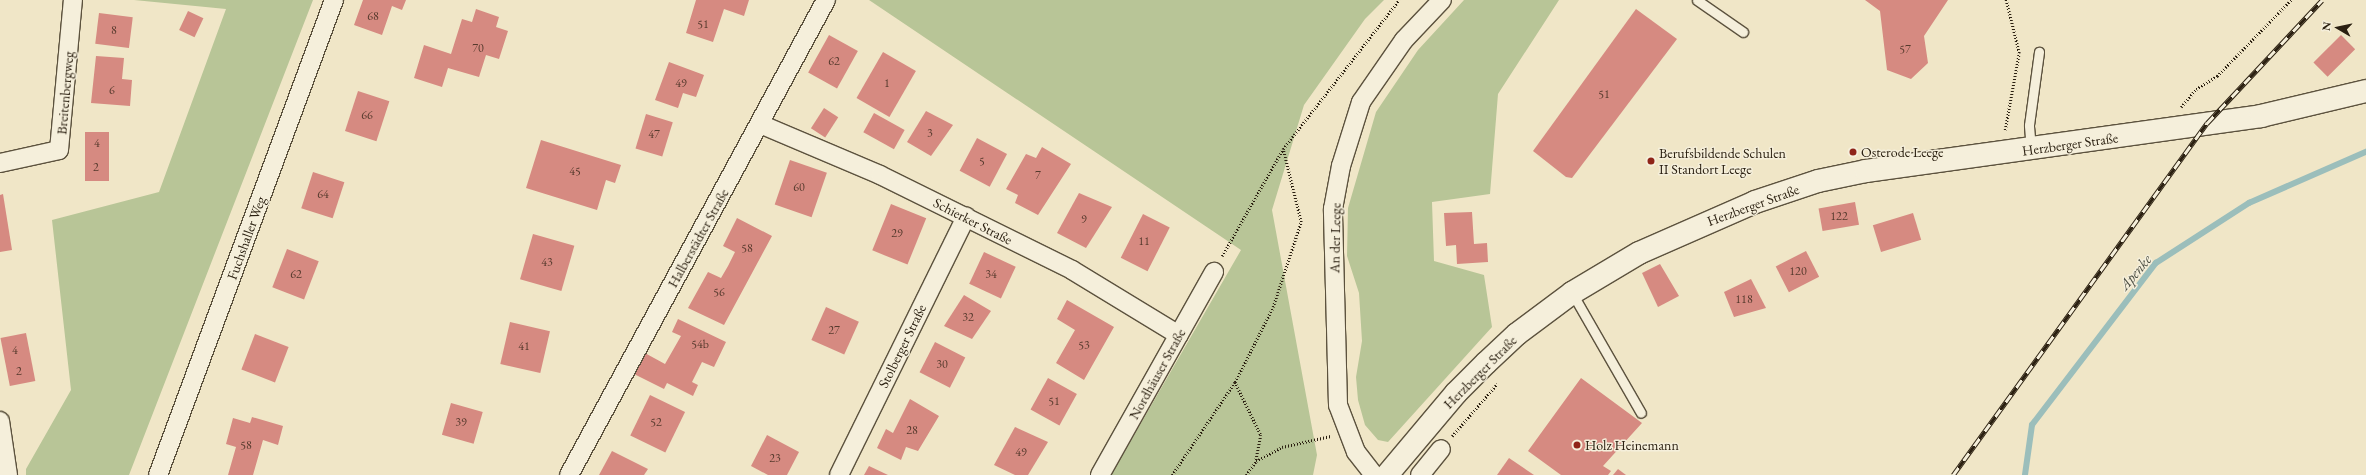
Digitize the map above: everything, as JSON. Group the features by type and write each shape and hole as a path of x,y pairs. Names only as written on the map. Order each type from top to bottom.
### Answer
{"street":[{"name":"Breitenbergweg","path":"0,163 59,150 73,0"},
{"name":"Fuchshaller Weg","path":"158,475 334,0"},
{"name":"Halberstädter Straße","path":"569,475 826,0"},
{"name":"An der Leege","path":"1374,475 1356,452 1347,433 1338,405 1335,358 1333,209 1341,166 1361,102 1404,40 1442,0"},
{"name":"Herzberger Straße","path":"1387,475 1456,393 1517,334 1572,293 1639,253 1690,228 1818,181 1866,171 2032,150 2261,116 2366,91"},
{"name":"Schierker Straße","path":"760,124 880,174 1072,270 1179,335"},
{"name":"Stolberger Straße","path":"839,475 966,217"},
{"name":"Nordhäuser Straße","path":"1100,475 1214,272"},
{"path":"0,421 8,475"},
{"path":"1420,475 1441,449"}],"lane":[{"path":"1697,0 1743,32"},
{"path":"2032,150 2029,124 2039,52"},
{"path":"1572,293 1641,413"}],"path":[{"path":"1214,272 1283,149 1398,0"},
{"path":"2004,136 2019,53 2006,0"},
{"path":"2178,110 2196,89 2217,76 2291,0"},
{"path":"1172,475 1235,382 1274,307 1301,222 1283,149"},
{"path":"1235,382 1261,435 1256,461 1246,475"},
{"path":"1256,461 1282,447 1347,433"}],"green space":[{"path":"134,0 313,0 129,475 26,475 26,469 71,390 52,220 159,192 226,9"},
{"path":"869,0 1384,0 1365,19 1304,105 1272,210 1317,455 1313,475 1111,475 1241,250"},
{"path":"1464,0 1559,0 1498,94 1490,194 1432,202 1434,261 1484,275 1492,327 1388,442 1378,440 1365,425 1358,400 1356,377 1362,341 1359,293 1347,256 1348,208 1376,112 1418,50"}],"building":[{"path":"363,0 406,0 402,10 392,6 382,35 354,25"},
{"path":"696,0 749,0 744,16 724,9 713,42 686,33"},
{"path":"1865,0 1948,0 1924,36 1928,63 1911,79 1887,70 1880,11"},
{"path":"476,9 499,17 496,27 508,31 499,59 486,55 479,77 448,68 442,87 414,78 424,45 451,54 462,19 472,22"},
{"path":"1636,9 1677,39 1572,178 1566,177 1533,151"},
{"path":"188,11 203,18 195,37 179,30"},
{"path":"99,13 133,17 129,48 95,44"},
{"path":"829,35 858,51 837,89 808,73"},
{"path":"2341,35 2355,49 2328,77 2313,63"},
{"path":"883,52 916,71 889,117 856,98"},
{"path":"96,56 124,58 122,79 132,80 130,106 91,103"},
{"path":"669,62 704,75 696,97 683,93 678,108 655,100"},
{"path":"358,91 389,101 376,141 345,131"},
{"path":"824,108 838,117 825,137 811,128"},
{"path":"926,111 953,125 931,156 907,142"},
{"path":"874,113 905,130 894,149 863,132"},
{"path":"646,114 673,122 662,157 635,148"},
{"path":"85,132 109,132 109,181 85,181"},
{"path":"977,138 1007,154 990,187 960,171"},
{"path":"541,140 621,165 615,183 606,180 597,210 526,188"},
{"path":"1042,147 1071,164 1038,215 1015,203 1018,195 1006,189 1026,154 1036,158"},
{"path":"790,160 827,173 812,217 775,204"},
{"path":"313,172 344,182 333,218 301,208"},
{"path":"1079,193 1112,207 1086,248 1057,233"},
{"path":"3,194 12,250 0,252 0,195"},
{"path":"1855,202 1859,225 1823,231 1819,208"},
{"path":"891,204 926,218 908,265 872,250"},
{"path":"1472,212 1474,244 1487,243 1488,262 1457,264 1456,245 1446,246 1444,213"},
{"path":"1913,213 1921,240 1881,252 1873,225"},
{"path":"1143,214 1170,228 1147,271 1121,258"},
{"path":"737,218 772,236 724,325 688,308 708,272 721,278 728,266 735,252 723,246"},
{"path":"533,234 574,246 561,291 520,279"},
{"path":"287,249 319,261 304,299 272,287"},
{"path":"1806,251 1819,277 1789,292 1776,266"},
{"path":"984,252 1016,267 1001,299 969,284"},
{"path":"1660,264 1679,296 1658,307 1642,273"},
{"path":"1751,279 1766,308 1734,317 1724,292"},
{"path":"964,295 991,311 972,339 944,326"},
{"path":"1067,300 1114,327 1084,380 1056,363 1075,330 1057,319"},
{"path":"826,307 859,322 844,355 811,340"},
{"path":"678,319 726,342 714,367 702,362 692,382 698,385 693,396 667,383 664,389 632,373 643,352 665,364 681,336 672,332"},
{"path":"510,322 550,331 540,373 500,364"},
{"path":"26,333 35,381 10,386 0,338"},
{"path":"255,334 289,347 275,382 241,369"},
{"path":"935,342 965,357 950,388 920,372"},
{"path":"1048,378 1077,394 1059,425 1031,409"},
{"path":"1581,378 1642,423 1603,466 1611,471 1608,475 1561,475 1528,451"},
{"path":"650,395 685,412 665,453 630,435"},
{"path":"910,399 939,416 918,451 906,447 901,460 877,448 886,429 893,433"},
{"path":"451,403 483,412 474,444 442,435"},
{"path":"252,417 283,426 278,445 263,440 253,475 228,475 236,447 226,444 233,418 250,423"},
{"path":"1015,427 1048,442 1028,475 1015,475 994,465"},
{"path":"767,435 799,452 787,475 768,475 751,466"},
{"path":"612,451 648,469 644,475 599,475"},
{"path":"1509,458 1534,475 1497,475"},
{"path":"869,466 888,475 864,475"},
{"path":"1618,469 1626,475 1613,475"}],"waterway":[{"name":"Apenke","path":"2025,475 2032,425 2156,263 2249,203 2366,152"}],"railway":[{"path":"1953,475 2207,123 2322,0"}],"place":[{"name":"Osterode Leege","path":"1853,152"},
{"name":"Berufsbildende Schulen II Standort Leege","path":"1651,161"},
{"name":"Holz Heinemann","path":"1577,445"}]}
